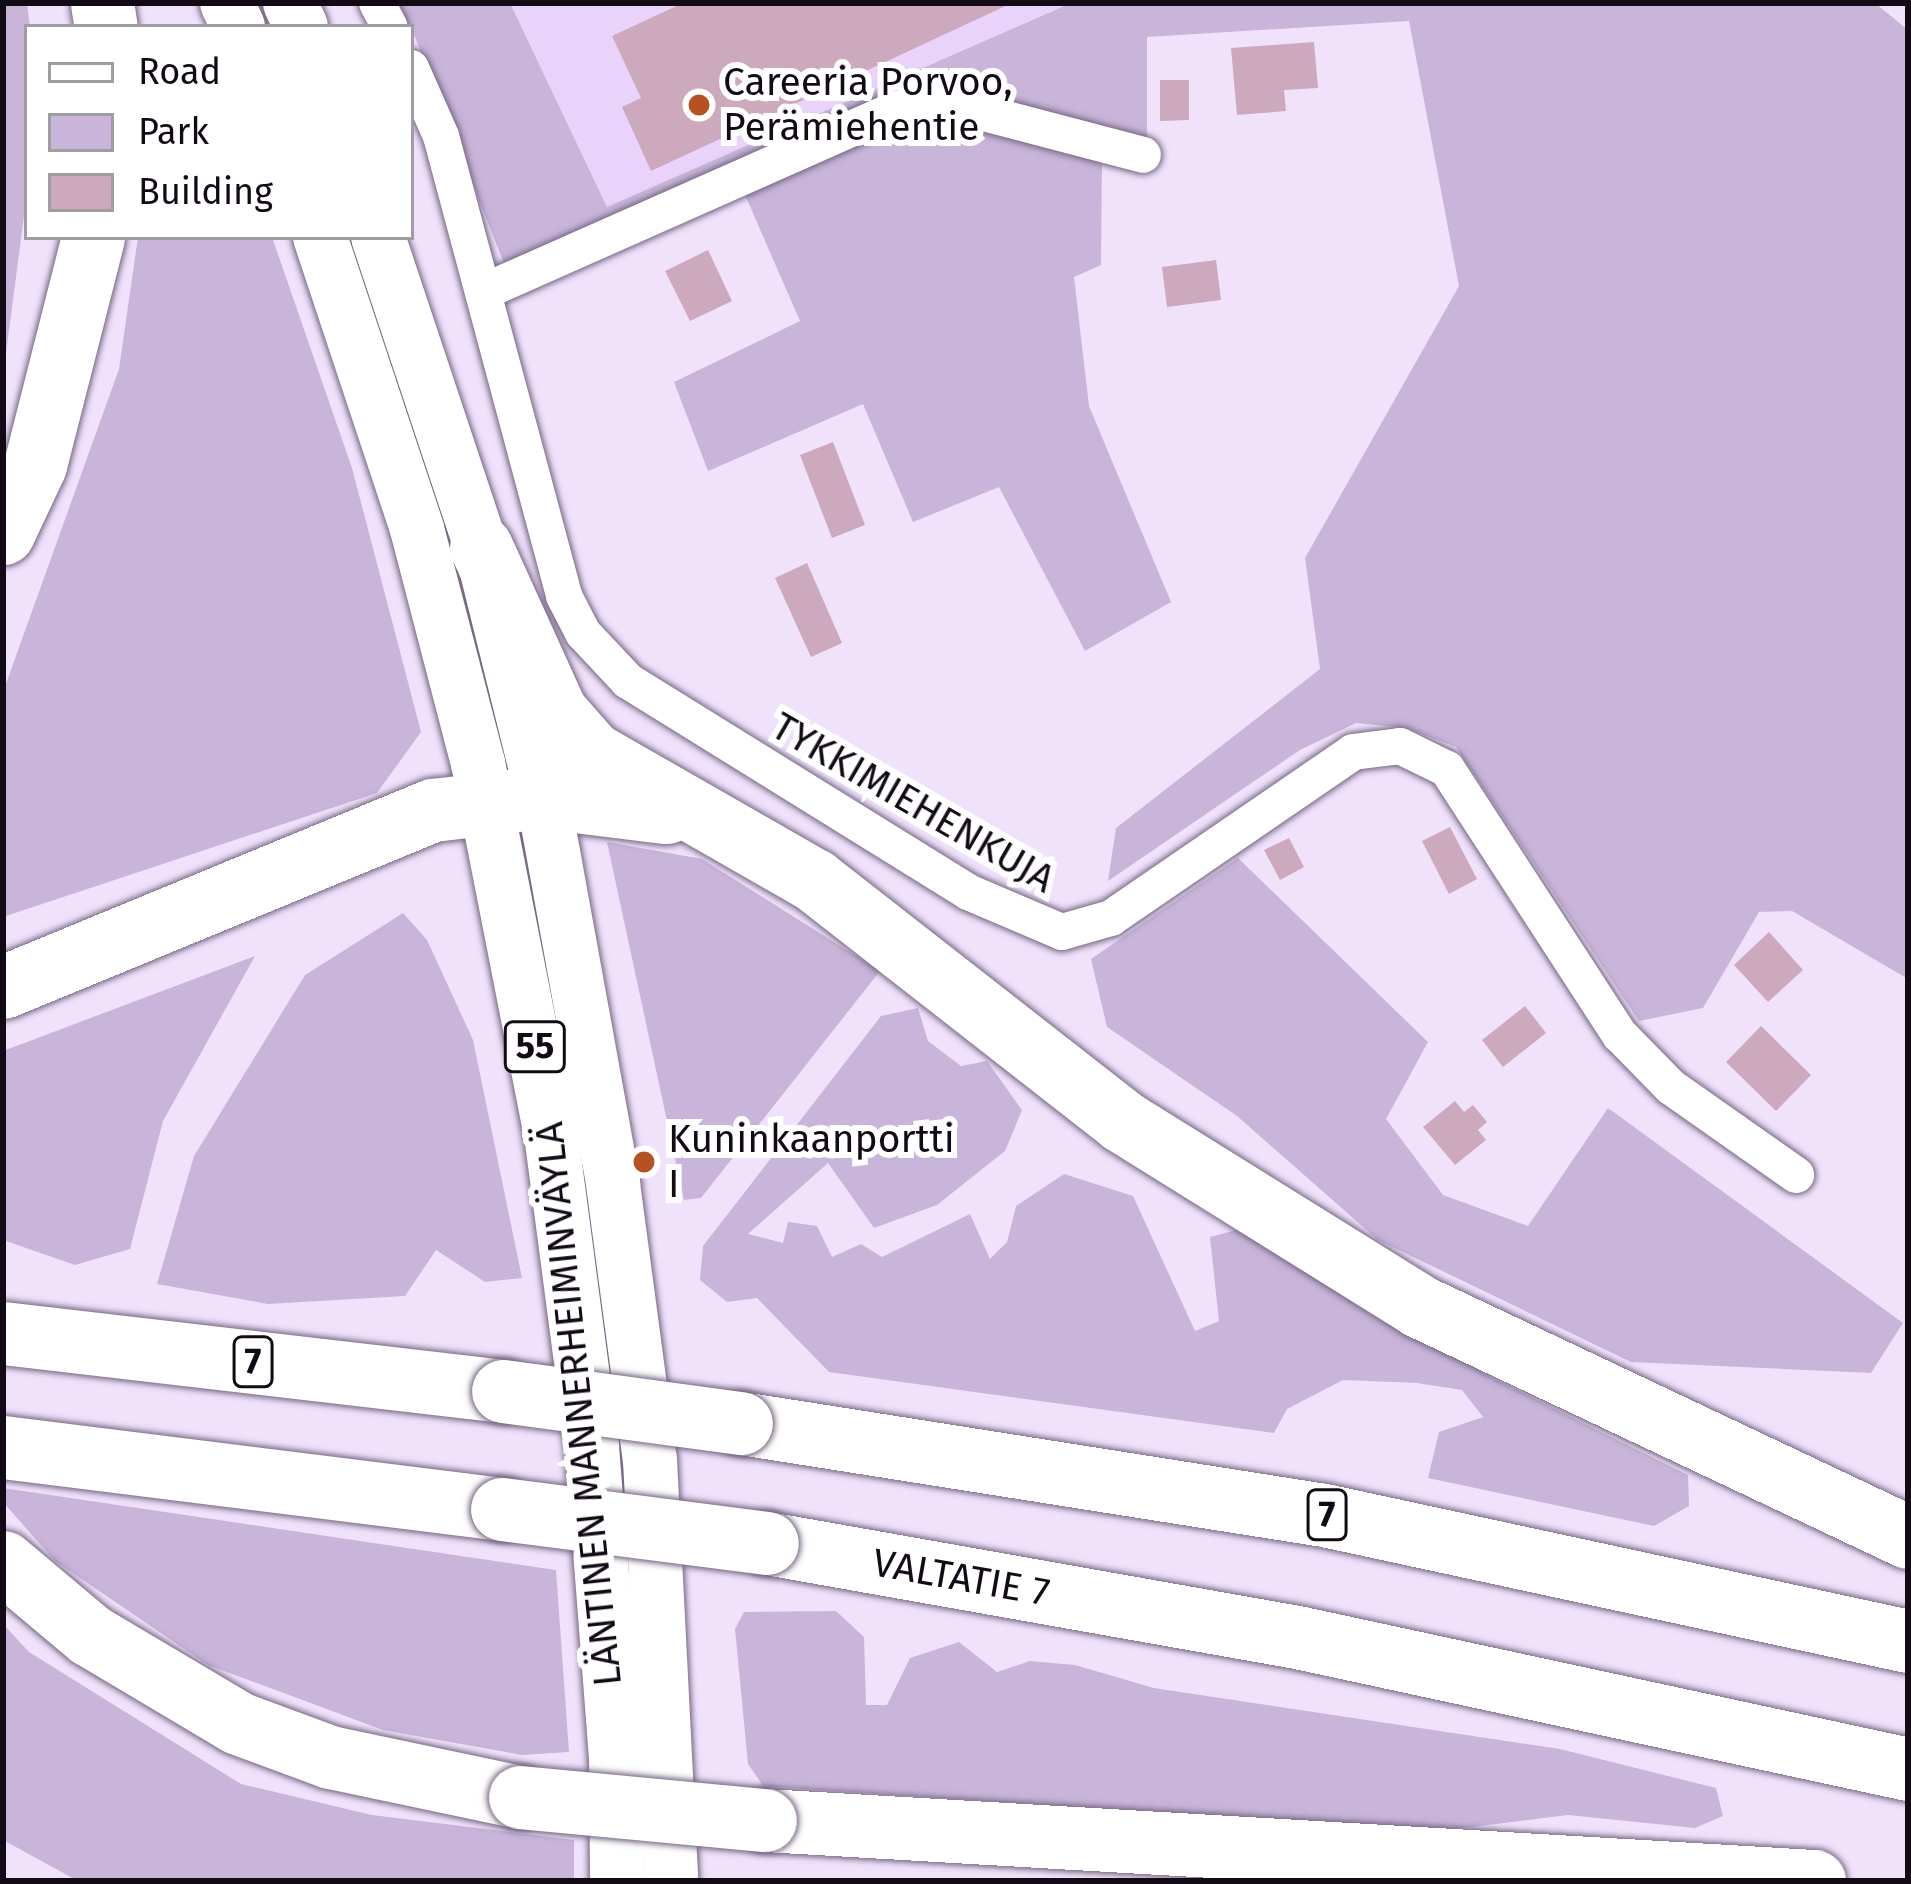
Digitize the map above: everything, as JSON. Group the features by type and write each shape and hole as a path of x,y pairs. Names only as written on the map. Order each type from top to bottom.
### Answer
{"highway":[{"path":"3,533 34,466 85,293 93,240"},
{"path":"481,547 556,712 592,753 814,880 1122,1121 1419,1306 1908,1537"},
{"path":"3,987 433,810 515,798 607,799 725,828"},
{"name":"7","path":"3,1334 503,1390 1324,1515 1908,1641"},
{"name":"VALTATIE 7","path":"4,1448 767,1543 1297,1637 1908,1769"},
{"path":"3,1562 90,1635 238,1723 330,1757 520,1797 766,1820 1814,1881"},
{"path":"1287,1881 1631,1869"}],"main road":[{"name":"LÄNTINEN MANNERHEIMINVÄYLÄ","path":"321,240 417,529 515,798 613,1184 650,1460 670,1881"},
{"name":"LÄNTINEN MANNERHEIMINVÄYLÄ","path":"379,240 481,547 592,1446 616,1758 617,1881"}],"street":[{"name":"TYKKIMIEHENKUJA","path":"414,75 441,136 564,596 594,647 628,681 968,892 1062,932 1111,918 1353,752 1400,746 1447,769 1621,1035 1671,1087 1796,1175"},
{"path":"484,292 893,110 934,100 1143,155"}],"shaded area":[{"name":"Careeria Porvoo, Perämiehentie","path":"510,3 1071,3 607,207"}],"green space":[{"path":"3,3 27,3 24,216 3,376"},
{"path":"390,3 510,3 607,207 1071,3 1875,3 1908,30 1908,979 1792,911 1759,912 1703,1008 1639,1021 1456,747 1406,728 1356,723 1300,750 1108,881 1116,828 1320,669 1305,558 1459,286 1409,21 1147,37 1147,142 933,89 505,266 414,35 414,24 401,24"},
{"path":"932,111 1102,156 1101,265 1074,277 1089,406 1171,602 1085,651 999,487 913,522 863,404 708,471 674,382 800,321 742,188"},
{"path":"138,240 273,240 352,468 421,732 377,793 3,917 3,692 119,369"},
{"path":"607,842 702,859 880,971 701,1198 684,1200"},
{"path":"1238,858 1428,1042 1386,1119 1443,1195 1528,1226 1608,1108 1903,1323 1871,1373 1631,1362 1378,1240 1237,1116 1107,1027 1091,959"},
{"path":"403,913 427,940 473,1040 522,1278 485,1282 436,1250 405,1296 268,1304 157,1284 194,1156 305,975"},
{"path":"255,956 163,1121 130,1249 75,1265 3,1240 3,1051"},
{"path":"918,1008 928,1041 961,1066 987,1061 1022,1110 1005,1151 937,1205 874,1228 828,1163 748,1234 783,1243 788,1222 817,1226 832,1257 861,1244 882,1257 970,1214 990,1259 1007,1242 1016,1206 1064,1174 1133,1196 1195,1331 1219,1321 1210,1237 1244,1228 1492,1378 1688,1475 1689,1506 1654,1526 1428,1478 1439,1432 1483,1417 1462,1390 1343,1380 1287,1409 1274,1433 829,1372 757,1298 727,1302 700,1280 703,1246 881,1016"},
{"path":"3,1488 556,1570 569,1752 522,1755 383,1730 208,1665 55,1561 3,1502"},
{"path":"836,1611 864,1637 866,1705 887,1705 910,1658 959,1642 997,1672 1030,1661 1075,1665 1154,1688 1560,1749 1716,1788 1723,1816 1695,1828 1568,1815 1439,1831 763,1786 748,1764 735,1629 744,1612"},
{"path":"3,1624 29,1652 241,1784 372,1815 574,1840 574,1881 78,1881 3,1840"}],"building":[{"path":"683,3 1012,3 651,171 622,107 641,98 612,36"},
{"path":"1314,42 1318,88 1284,90 1286,111 1237,115 1231,48"},
{"path":"1160,80 1189,80 1189,120 1160,121"},
{"path":"708,250 732,301 690,321 665,271"},
{"path":"1216,260 1221,300 1167,307 1162,267"},
{"path":"833,442 865,525 832,538 800,455"},
{"path":"807,563 842,643 811,657 775,578"},
{"path":"1450,827 1477,879 1449,894 1422,841"},
{"path":"1289,838 1304,867 1280,880 1264,850"},
{"path":"1769,932 1803,970 1768,1002 1734,965"},
{"path":"1525,1006 1546,1033 1503,1067 1482,1040"},
{"path":"1761,1026 1811,1075 1776,1111 1726,1062"},
{"path":"1455,1101 1464,1112 1473,1105 1487,1122 1478,1130 1486,1140 1455,1165 1423,1127"}],"place":[{"name":"Careeria Porvoo, Perämiehentie","path":"699,105"},
{"name":"Kuninkaanportti I","path":"644,1162"}]}
